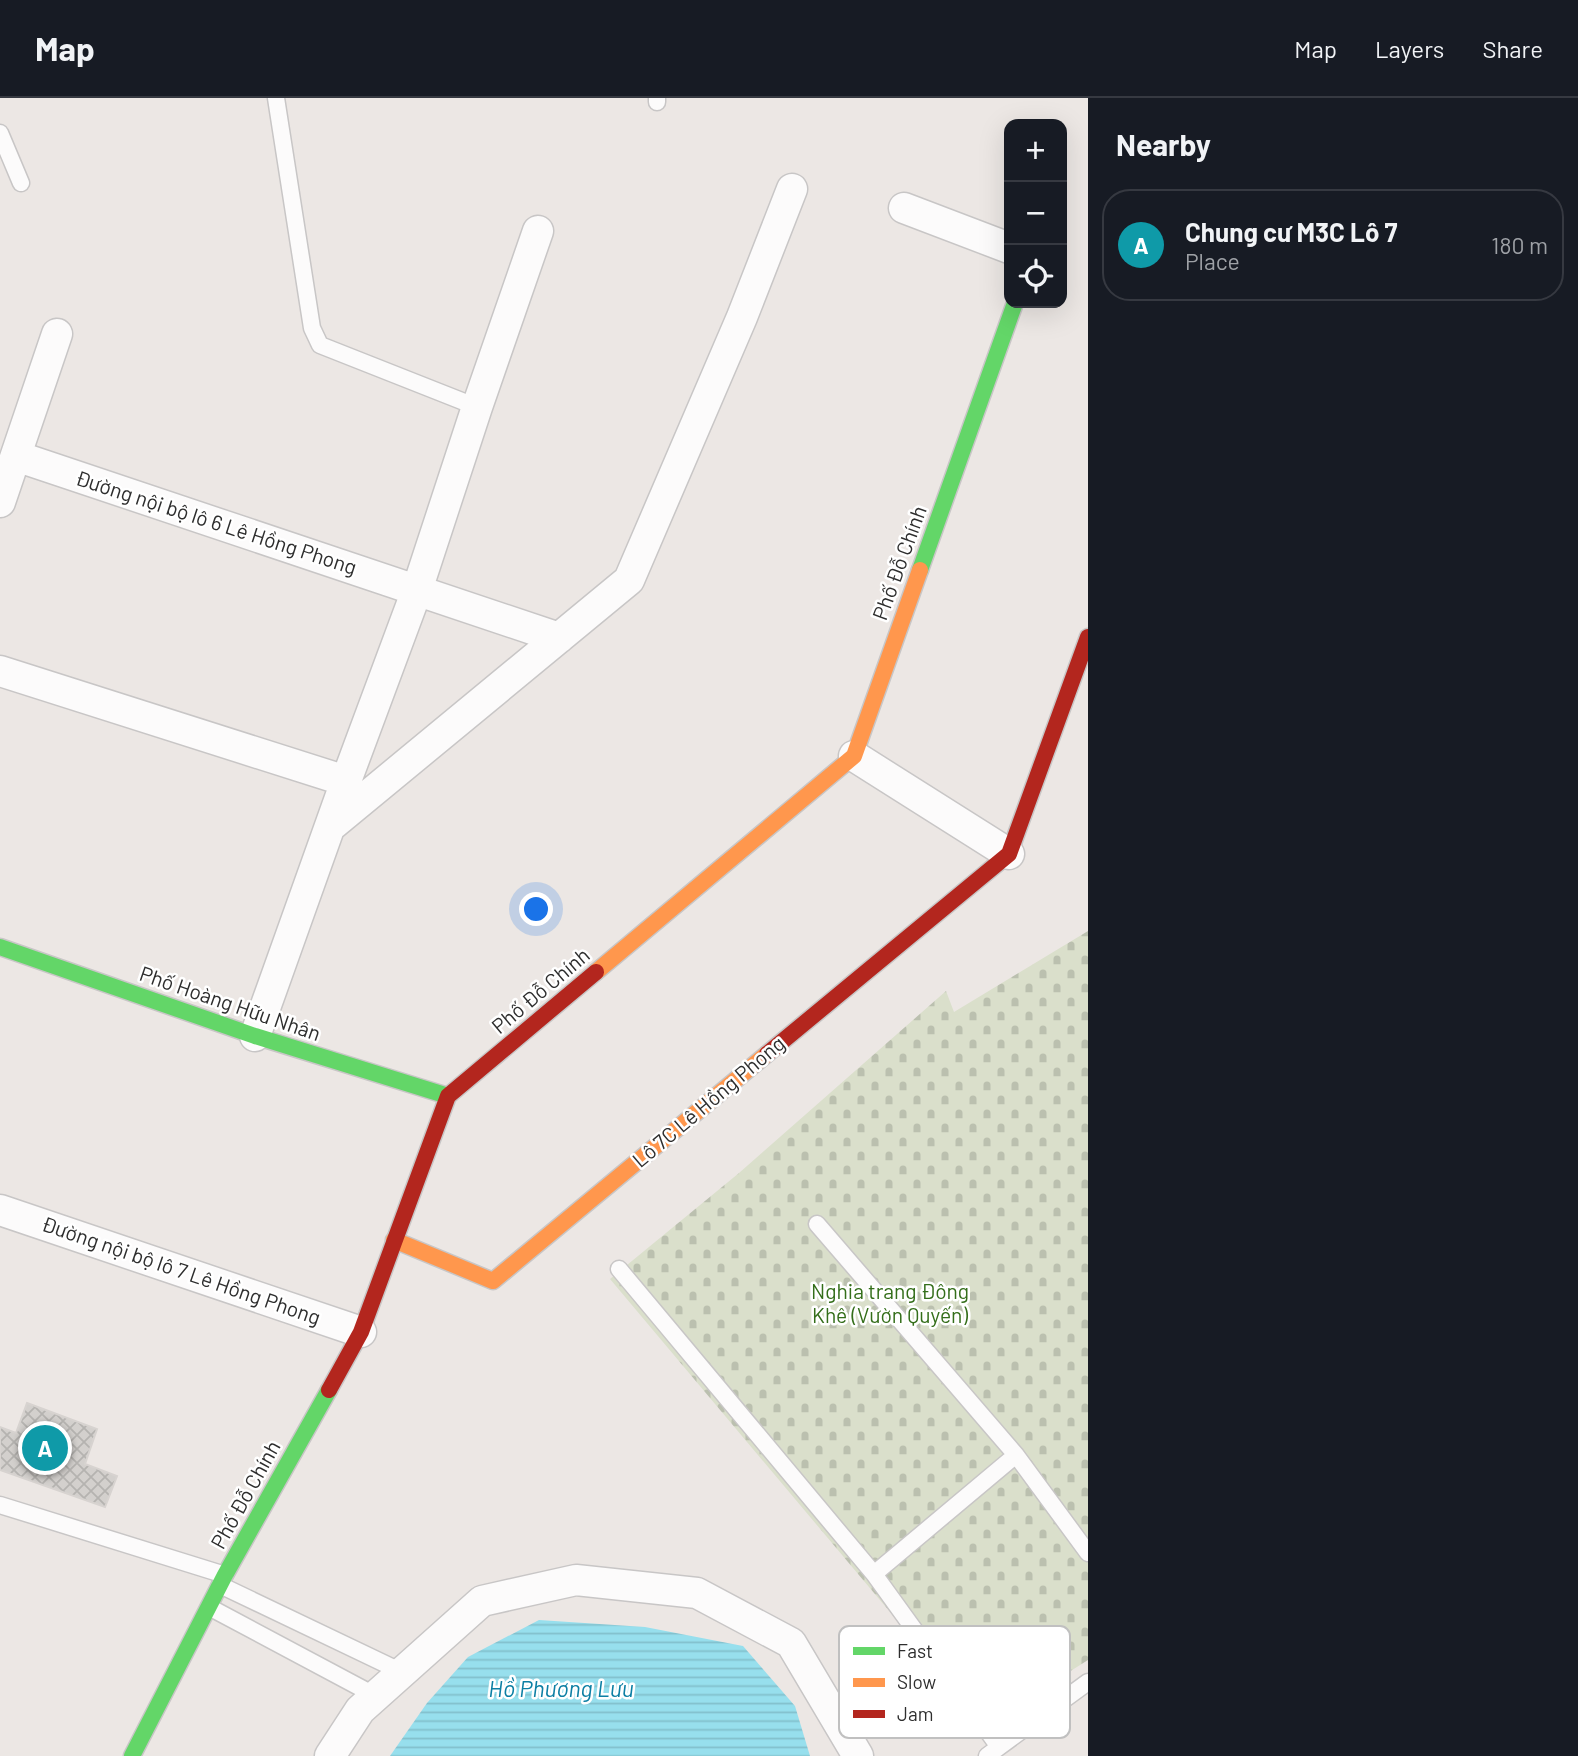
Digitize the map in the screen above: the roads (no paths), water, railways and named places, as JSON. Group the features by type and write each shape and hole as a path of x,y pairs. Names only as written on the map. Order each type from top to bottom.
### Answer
{"street":[{"path":"331,827 629,580 742,317 792,190"},
{"path":"904,208 1004,246"},
{"path":"255,1036 417,590 538,231"},
{"name":"Phố Đỗ Chính","path":"132,1756 223,1580 361,1332 448,1096 854,756 1013,308"},
{"path":"0,502 57,334"},
{"name":"Đường nội bộ lô 6 Lê Hồng Phong","path":"16,456 559,638"},
{"path":"854,756 1009,854 1088,638"},
{"path":"0,671 346,781"},
{"name":"Lô 7C Lê Hồng Phong","path":"394,1240 493,1281 1009,854"},
{"name":"Phố Hoàng Hữu Nhân","path":"0,947 255,1036 448,1096"},
{"name":"Đường nội bộ lô 7 Lê Hồng Phong","path":"0,1210 361,1332"},
{"path":"330,1756 360,1710 482,1601 576,1580 697,1593 790,1643 839,1724"},
{"path":"847,1738 858,1756"}],"lane":[{"path":"276,98 312,328 320,345 477,407"},
{"path":"0,133 21,183"},
{"path":"817,1224 1016,1455 1088,1553"},
{"path":"619,1269 874,1574 909,1626"},
{"path":"874,1574 1016,1455"},
{"path":"0,1505 223,1580 402,1672"},
{"path":"209,1607 376,1696"},
{"path":"1070,1695 1088,1682"},
{"path":"993,1751 1011,1738"}],"water":[{"name":"Hồ Phương Lưu","path":"539,1620 645,1627 743,1646 795,1706 810,1756 390,1756 427,1703 468,1657"}],"place":[{"name":"Chung cư M3C Lô 7","path":"45,1448"}],"park label":[{"name":"Nghia trang Đông Khê (Vườn Quyến)","path":"890,1304"}]}
